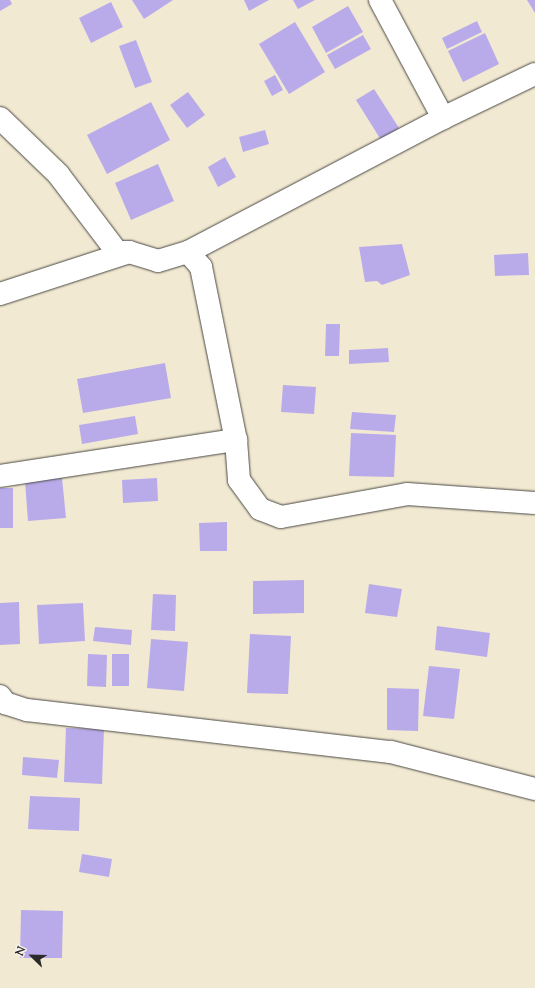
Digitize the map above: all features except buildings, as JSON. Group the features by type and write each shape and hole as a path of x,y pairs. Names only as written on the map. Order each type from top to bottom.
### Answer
{"street":[{"path":"380,0 443,118"},
{"path":"0,118 58,174 117,252 129,252 158,261 188,252 443,118 535,74"},
{"path":"0,294 129,252"},
{"path":"188,252 201,267 236,440 239,480 260,509 281,517 407,494 535,504"},
{"path":"0,476 236,440"},
{"path":"0,696 5,703 27,710 391,752 535,789"}]}
